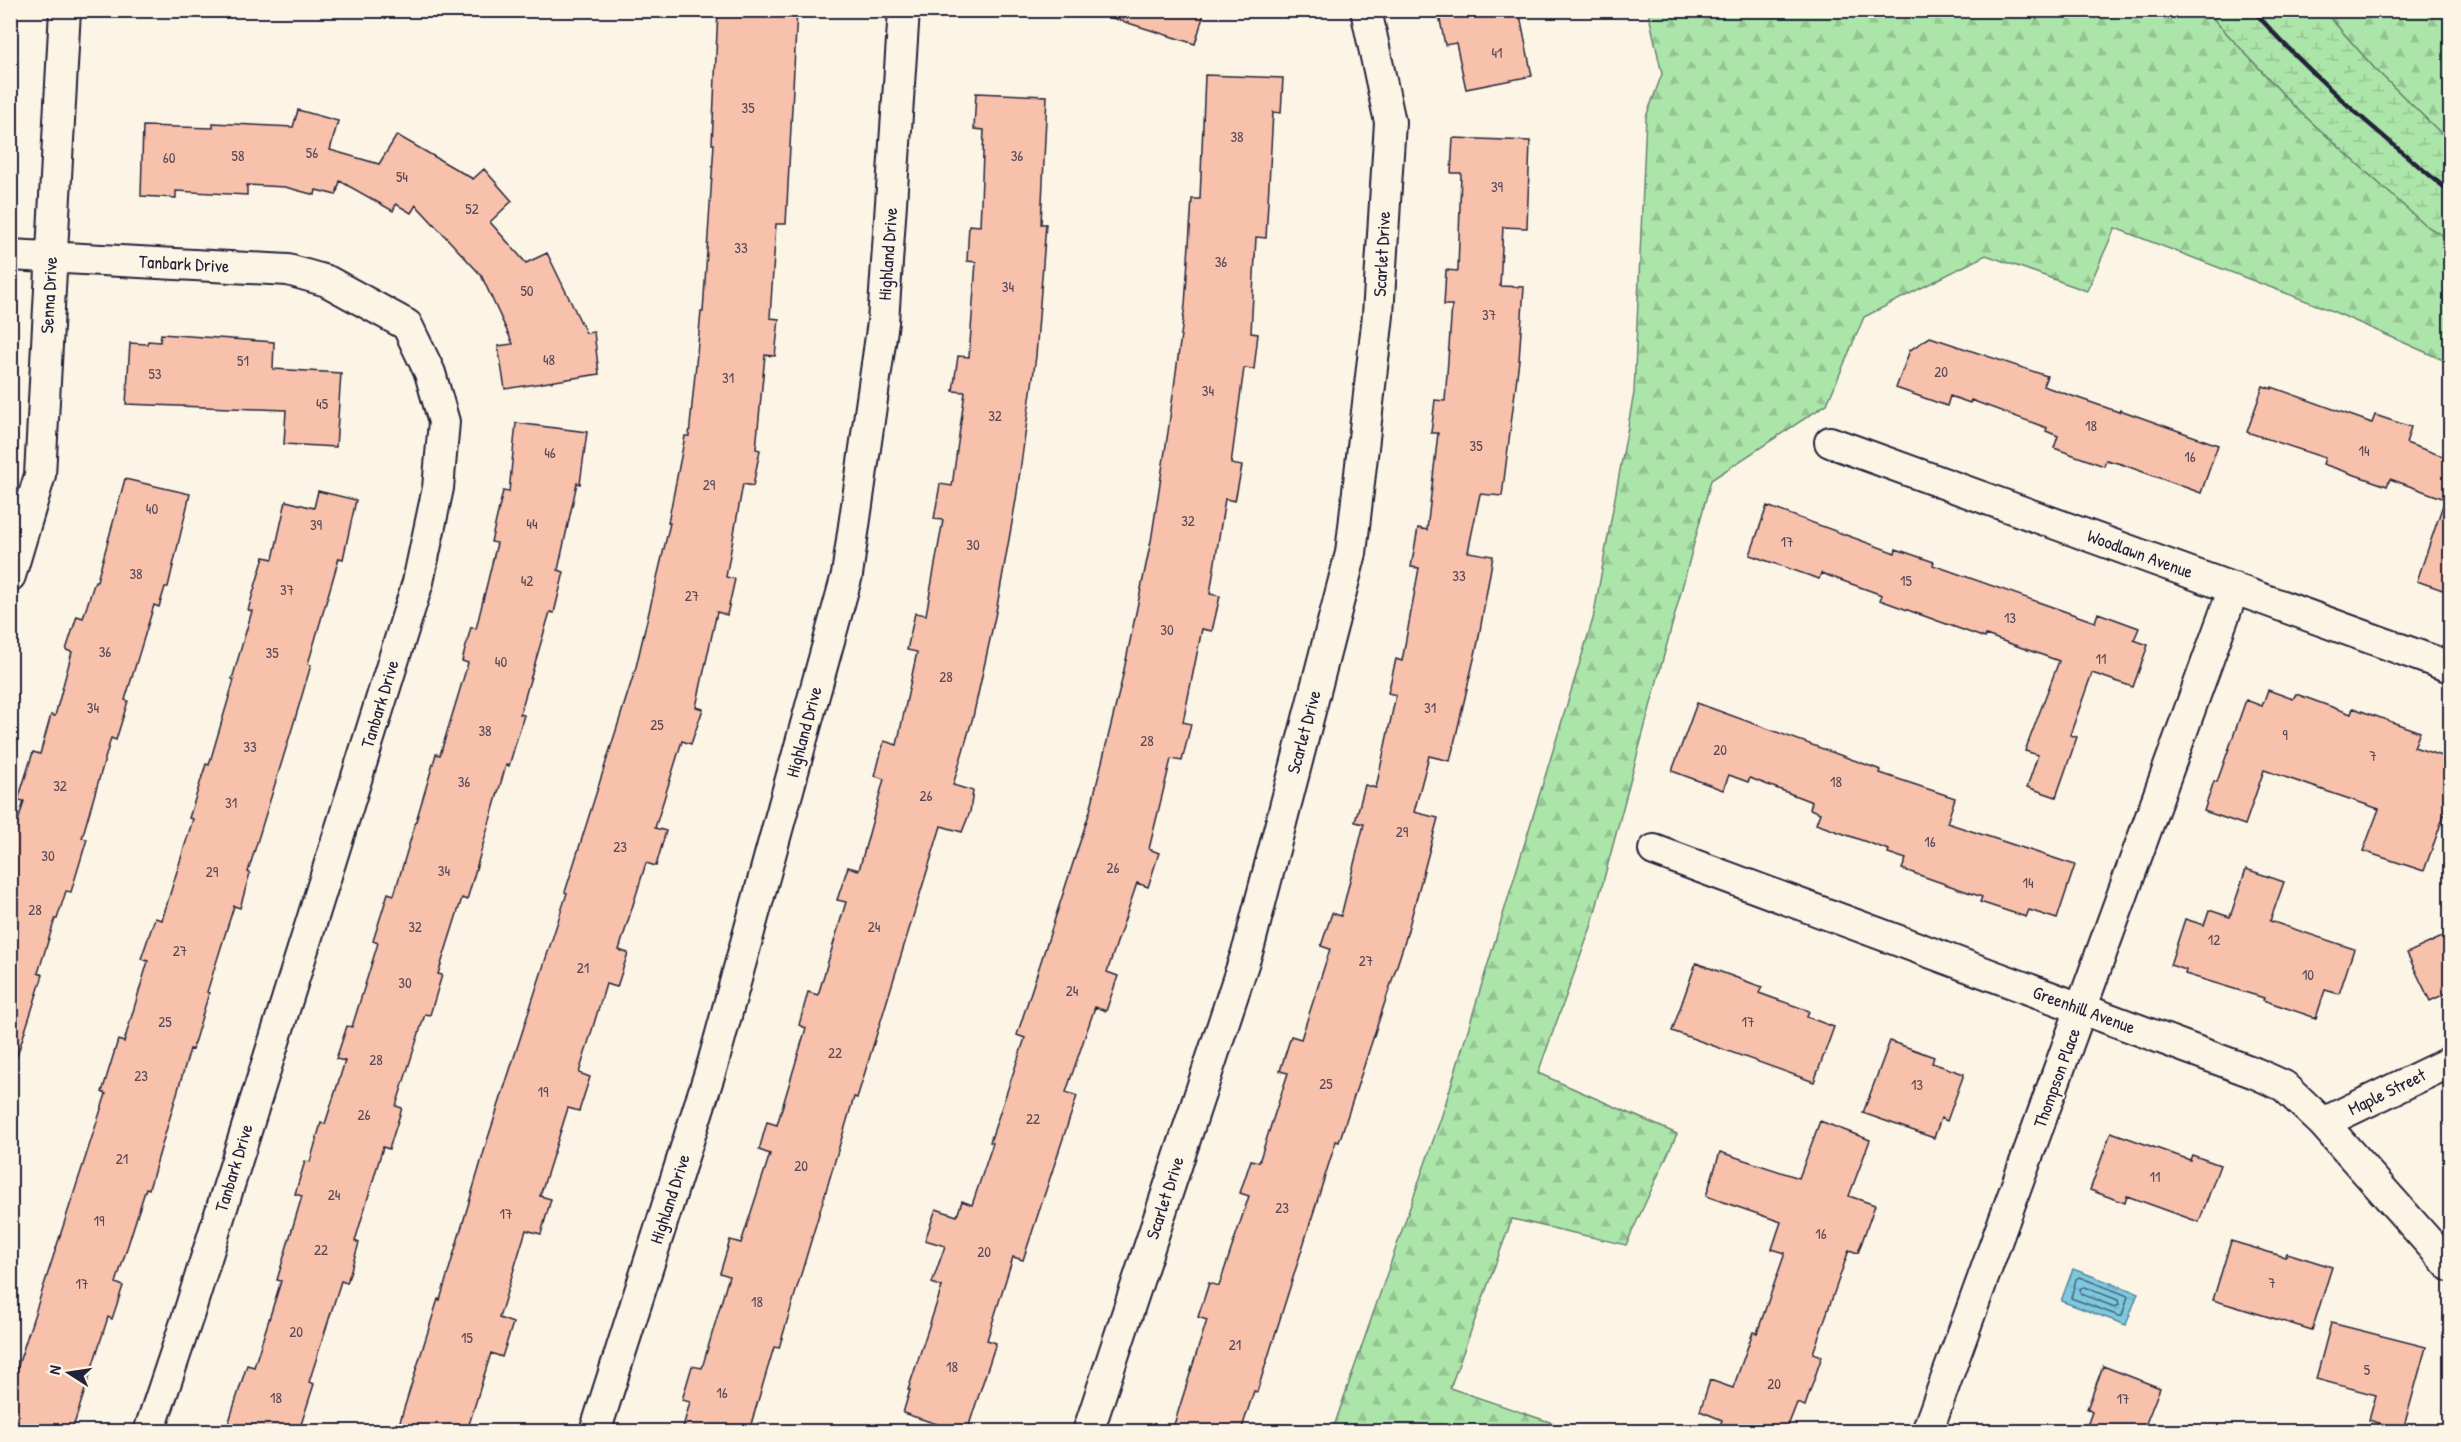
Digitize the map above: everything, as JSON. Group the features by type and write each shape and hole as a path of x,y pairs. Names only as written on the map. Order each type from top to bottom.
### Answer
{"street":[{"name":"Senna Drive","path":"10,576 40,475 65,10"},
{"name":"Highland Drive","path":"595,1431 713,1063 847,575 883,322 904,10"},
{"name":"Scarlet Drive","path":"1088,1431 1249,946 1351,553 1378,315 1390,122 1366,10"},
{"name":"Tanbark Drive","path":"10,255 288,270 327,281 406,325 430,373 444,422 438,488 418,582 191,1305 149,1431"},
{"name":"Woodlawn Avenue","path":"1830,442 2451,668"},
{"name":"Thompson Place","path":"1927,1431 2234,588"},
{"name":"Greenhill Avenue","path":"1654,850 2255,1073 2284,1086 2323,1123 2451,1266"},
{"name":"Maple Street","path":"2323,1123 2451,1062"}],"green space":[{"path":"2079,10 2088,18 2106,11 2206,11 2296,108 2425,225 2450,240 2450,363 2330,310 2115,228 2087,291 1986,255 1864,317 1827,404 1711,480 1591,927 1538,1073 1677,1134 1626,1245 1512,1219 1450,1388 1576,1431 1332,1432 1442,1115 1593,619 1634,393 1646,117 1662,74 1648,11"},
{"path":"2206,11 2324,11 2375,69 2450,142 2450,240 2425,225 2296,108"},
{"path":"2324,11 2450,11 2450,142 2375,69"}],"water":[{"path":"2073,1269 2138,1293 2126,1325 2061,1301"}],"building":[{"path":"718,10 797,10 786,224 776,224 770,318 779,319 775,356 765,355 756,449 760,450 753,486 743,484 726,577 735,579 727,615 717,612 696,707 703,709 691,744 682,741 655,828 666,831 656,866 646,863 619,950 628,953 617,987 606,984 579,1073 590,1077 579,1111 568,1108 540,1196 551,1199 541,1234 526,1230 499,1318 513,1323 502,1357 491,1353 467,1431 397,1431 438,1299 440,1300 488,1138 567,893 565,892 636,667 670,523 668,523 685,436 689,436 701,312 703,312 714,144 712,144"},
{"path":"1111,10 1205,10 1195,44 1109,17"},
{"path":"1438,10 1519,10 1532,76 1466,89 1456,43 1445,45"},
{"path":"1205,75 1283,78 1281,113 1273,112 1266,238 1256,237 1251,333 1258,334 1254,369 1244,368 1231,464 1242,466 1235,501 1225,499 1210,594 1220,596 1212,631 1202,629 1183,722 1191,724 1182,761 1171,759 1149,849 1159,853 1148,887 1137,883 1107,972 1118,976 1106,1011 1095,1007 1066,1092 1077,1096 1023,1260 1013,1257 987,1340 996,1343 967,1431 958,1431 903,1413 910,1390 908,1390 942,1287 932,1283 945,1246 925,1240 936,1209 957,1216 962,1201 972,1205 993,1143 990,1142 1025,1038 1017,1035 1090,811 1121,684 1151,541 1168,432 1185,305 1192,199 1200,199"},
{"path":"976,93 1047,96 1041,224 1046,224 1036,356 1016,500 996,612 973,717 953,785 973,791 970,812 962,832 941,826 857,1098 854,1097 779,1348 774,1347 749,1431 682,1431 690,1402 682,1400 692,1366 702,1368 729,1276 720,1273 730,1240 741,1243 770,1154 759,1150 767,1122 777,1125 806,1028 799,1025 808,992 818,995 846,902 837,900 848,867 859,870 884,779 875,776 884,741 897,745 917,652 907,650 915,613 926,615 943,520 934,519 940,484 952,486 965,392 953,391 958,356 969,357 976,262 967,261 969,225 980,226 984,130 974,129"},
{"path":"298,110 338,121 330,150 379,164 397,135 473,179 484,169 512,201 490,222 526,263 547,253 586,333 594,332 599,374 505,389 498,346 513,344 481,275 416,205 411,213 396,204 393,211 340,181 336,195 316,190 315,195 285,187 247,185 247,195 176,191 176,198 141,196 143,126 213,128 213,123 293,127"},
{"path":"1453,138 1530,141 1527,228 1503,227 1500,286 1524,287 1519,360 1502,496 1480,494 1468,552 1493,556 1478,642 1450,761 1429,756 1414,812 1438,818 1405,941 1339,1142 1336,1141 1257,1392 1254,1391 1241,1431 1172,1431 1207,1320 1198,1317 1209,1283 1219,1286 1249,1196 1240,1193 1251,1160 1259,1162 1288,1073 1280,1071 1291,1036 1301,1039 1330,949 1321,946 1332,913 1341,916 1364,824 1355,822 1365,785 1376,788 1396,695 1388,693 1396,659 1402,661 1419,568 1411,567 1418,528 1427,530 1438,433 1431,433 1435,400 1445,401 1452,305 1444,305 1446,270 1458,271 1461,173 1451,173"},
{"path":"161,334 274,342 273,369 341,373 336,447 284,444 286,410 126,404 130,343 160,342"},
{"path":"1930,337 2047,376 2043,386 2119,412 2120,410 2218,445 2201,493 2121,464 2106,460 2104,466 2054,448 2058,436 2046,431 2047,428 1971,400 1970,403 1950,396 1947,406 1896,388 1910,350"},
{"path":"2263,386 2272,389 2272,387 2372,423 2375,415 2411,427 2406,443 2451,459 2451,593 2417,581 2445,499 2390,479 2387,486 2323,464 2325,458 2247,432"},
{"path":"516,423 587,432 580,484 577,483 558,570 564,572 554,613 550,612 520,714 524,715 509,766 506,765 467,900 462,898 438,974 442,975 430,1015 425,1014 396,1106 402,1108 389,1149 383,1147 355,1241 359,1243 347,1283 341,1281 309,1382 314,1384 299,1431 226,1431 247,1365 254,1367 281,1281 277,1280 302,1196 295,1194 305,1161 310,1162 321,1123 325,1124 345,1061 336,1059 347,1026 352,1027 378,943 373,941 388,893 394,895 436,754 440,755 468,663 462,661 471,627 476,629 497,543 491,542 503,491 509,492"},
{"path":"125,479 190,494 168,587 165,587 159,607 154,605 125,700 128,701 116,740 111,738 82,838 87,839 71,892 66,891 57,919 55,919 38,973 43,975 17,1056 10,1055 10,884 16,871 12,870 16,857 11,855 14,843 12,842 24,801 18,800 33,752 40,754 51,715 55,716 72,652 66,650 77,616 83,618 95,581 97,581"},
{"path":"318,491 356,500 343,559 339,558 308,664 311,665 248,872 250,873 240,908 234,906 149,1189 146,1188 116,1283 123,1286 112,1319 108,1317 72,1431 10,1431 10,1390 106,1094 102,1092 118,1040 124,1042 148,961 141,959 155,918 162,920 193,819 189,818 206,764 209,765 234,680 232,679 252,611 248,610 264,557 273,559 286,501 314,508"},
{"path":"1767,506 1895,553 1896,549 1934,562 1933,565 2095,622 2098,613 2139,628 2134,640 2148,645 2133,687 2092,673 2070,735 2077,737 2056,797 2027,787 2038,755 2025,751 2059,661 1986,635 1985,638 1880,600 1882,595 1821,573 1819,579 1750,555"},
{"path":"2268,690 2293,699 2296,694 2351,714 2353,708 2420,732 2414,747 2451,759 2451,817 2444,815 2424,871 2363,851 2379,809 2264,770 2245,825 2204,811 2214,781 2217,782 2246,700 2262,706"},
{"path":"1697,703 1881,770 1880,773 1955,798 1947,823 2075,865 2057,919 2029,910 2026,917 1980,902 1982,897 1902,869 1906,859 1888,853 1889,850 1816,824 1820,813 1810,809 1812,802 1750,778 1748,782 1729,775 1723,790 1672,771"},
{"path":"2246,869 2284,882 2270,921 2354,949 2339,994 2325,990 2316,1018 2263,1000 2264,998 2185,974 2186,970 2170,965 2185,919 2204,925 2209,910 2230,917"},
{"path":"2451,933 2451,991 2430,1001 2407,953"},
{"path":"1696,963 1762,987 1759,993 1809,1011 1807,1017 1834,1027 1814,1082 1672,1031"},
{"path":"1890,1041 1934,1057 1932,1063 1964,1074 1947,1121 1941,1118 1934,1138 1863,1113"},
{"path":"1820,1121 1870,1140 1849,1196 1875,1205 1858,1253 1849,1250 1813,1353 1822,1356 1805,1406 1797,1403 1786,1431 1718,1431 1722,1420 1700,1411 1710,1380 1733,1388 1753,1332 1757,1333 1785,1253 1772,1249 1781,1222 1706,1196 1720,1152 1799,1178"},
{"path":"2111,1132 2190,1160 2192,1155 2220,1165 2199,1222 2127,1196 2125,1203 2090,1190"},
{"path":"2231,1241 2285,1257 2287,1253 2332,1267 2312,1330 2213,1300"},
{"path":"2331,1323 2426,1347 2403,1430 2369,1420 2376,1395 2316,1379"},
{"path":"2103,1366 2160,1388 2143,1431 2085,1431 2092,1412 2087,1409"}],"railway":[{"path":"2253,10 2323,82 2450,192"}]}
